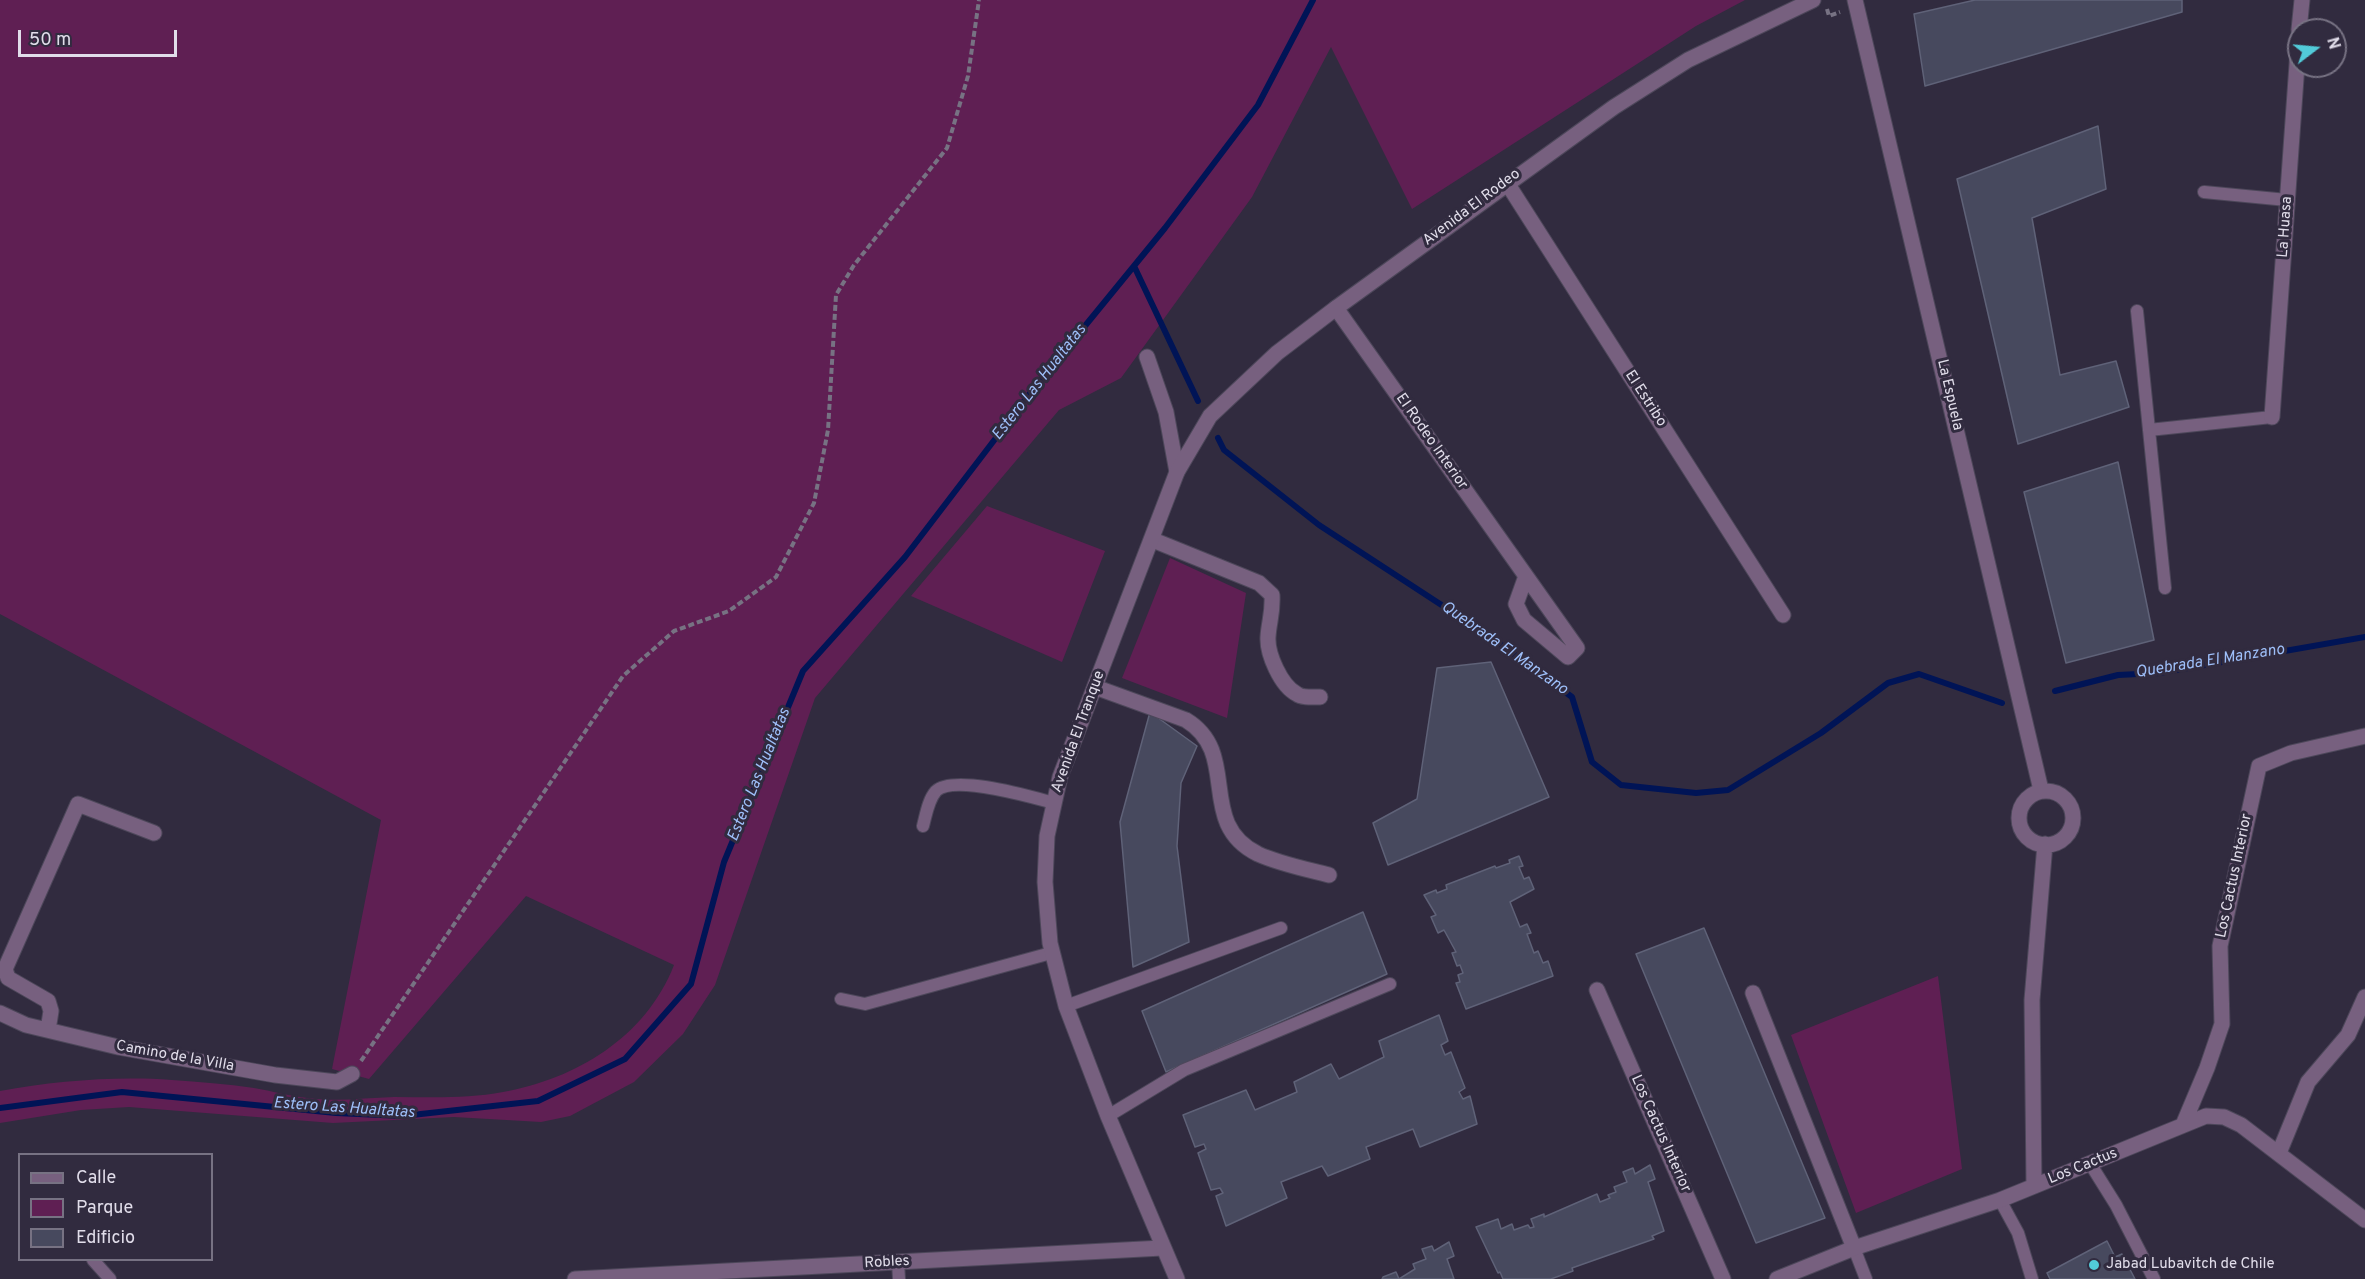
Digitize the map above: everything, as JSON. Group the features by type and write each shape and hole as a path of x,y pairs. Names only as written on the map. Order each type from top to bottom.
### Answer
{"street":[{"name":"Avenida El Rodeo","path":"1177,472 1210,416 1277,353 1336,308 1582,129 1670,71 1812,0"},
{"name":"La Espuela","path":"1855,0 2041,790"},
{"path":"2301,18 2302,0"},
{"name":"La Huasa","path":"2272,417 2296,78"},
{"name":"El Estribo","path":"1507,183 1783,615"},
{"name":"El Rodeo Interior","path":"1336,308 1526,576 1577,648 1568,657 1524,620 1516,604 1526,576"},
{"name":"Avenida El Tranque","path":"1147,357 1166,412 1177,472 1153,540 1065,763 1054,803 1045,873 1046,912 1052,953 1066,1006 1108,1116 1177,1279"},
{"path":"1153,540 1259,583 1272,595 1274,616 1268,638 1271,656 1283,682 1297,695 1320,698"},
{"path":"1095,687 1186,720 1195,726 1210,743 1215,754 1220,802 1224,816 1239,839 1259,855 1329,875"},
{"name":"Los Cactus Interior","path":"2182,1125 2207,1068 2222,1024 2220,946 2259,766 2290,753 2365,736"},
{"path":"2041,790 2060,794 2067,801 2073,818 2067,835 2059,841 2045,844 2032,841 2025,835 2019,817 2026,800 2041,790"},
{"path":"48,1030 51,1011 48,1001 8,978 5,969 78,804 154,833"},
{"path":"2034,1186 2032,1000 2045,844"},
{"name":"Los Cactus Interior","path":"1597,990 1724,1279"},
{"path":"1753,993 1854,1248"},
{"path":"2279,1153 2308,1082 2348,1035 2365,998"},
{"name":"Camino de la Villa","path":"0,1013 26,1025 118,1047 275,1075 337,1082 352,1074"},
{"name":"Los Cactus","path":"1777,1279 1854,1248 2000,1200 2091,1165 2206,1116 2224,1117 2241,1125 2365,1221"},
{"name":"Robles","path":"575,1279 1162,1248"}],"lane":[{"path":"2204,192 2288,200"},
{"path":"2137,311 2165,588"},
{"path":"2149,430 2272,417"},
{"path":"922,826 930,800 936,791 947,785 1003,789 1054,803"},
{"path":"1066,1006 1281,928"},
{"path":"842,999 865,1004 1052,953"},
{"path":"1108,1116 1184,1070 1390,984"},
{"path":"2091,1165 2116,1205 2154,1279"},
{"path":"2000,1200 2023,1246 2032,1279"},
{"path":"1854,1248 1866,1279"},
{"path":"94,1261 110,1279"},
{"path":"898,1262 899,1279"}],"path":[{"path":"352,1074 623,676 674,631 729,611 776,577 814,503 828,430 836,295 854,265 947,148 968,76 980,0"}],"green space":[{"path":"0,0 1745,0 1696,26 1412,209 1331,47 1252,197 1121,378 1059,410 815,698 715,985 683,1034 634,1082 570,1116 541,1122 454,1117 333,1123 129,1107 81,1110 0,1123 0,1091 86,1080 151,1079 192,1082 261,1089 329,1100 476,1096 530,1086 582,1065 605,1051 627,1033 662,991 674,965 526,896 369,1079 332,1069 381,820 0,614"},
{"path":"987,506 1105,551 1062,662 911,596"},
{"path":"1170,558 1246,593 1227,718 1122,678"},
{"path":"1938,976 1962,1169 1856,1213 1791,1035"}],"building":[{"path":"1975,0 2182,0 2182,12 1925,86 1914,14"},
{"path":"2098,126 2106,189 2032,218 2060,375 2116,361 2129,407 2018,444 1957,179"},
{"path":"2118,462 2154,640 2066,663 2024,492"},
{"path":"1491,662 1549,797 1388,865 1373,823 1417,799 1437,668"},
{"path":"1150,712 1197,746 1181,783 1177,846 1189,942 1133,967 1120,822"},
{"path":"1519,856 1523,866 1519,867 1524,879 1529,877 1534,889 1510,902 1520,927 1527,924 1531,933 1527,934 1534,953 1538,951 1543,963 1548,961 1553,976 1466,1009 1456,983 1460,982 1458,975 1463,973 1460,965 1457,966 1452,953 1456,952 1444,930 1438,933 1431,917 1436,915 1424,895 1436,890 1437,893 1447,889 1446,885 1495,866 1496,868 1510,863 1509,860"},
{"path":"1363,912 1387,974 1166,1072 1142,1011"},
{"path":"1704,928 1825,1218 1756,1243 1636,954"},
{"path":"1439,1015 1448,1041 1441,1045 1445,1055 1451,1052 1465,1088 1459,1092 1463,1099 1470,1096 1477,1124 1420,1147 1413,1129 1366,1147 1370,1159 1328,1176 1322,1166 1281,1182 1287,1198 1226,1226 1216,1196 1223,1193 1220,1188 1211,1190 1198,1153 1206,1149 1204,1144 1195,1147 1183,1115 1246,1090 1255,1110 1297,1092 1294,1082 1331,1064 1339,1079 1384,1057 1379,1041"},
{"path":"1650,1165 1655,1179 1648,1182 1664,1231 1652,1236 1654,1239 1572,1268 1573,1271 1551,1279 1503,1279 1500,1272 1498,1273 1476,1227 1498,1219 1501,1229 1512,1224 1514,1230 1528,1225 1530,1228 1534,1227 1531,1219 1544,1214 1544,1217 1597,1194 1600,1202 1610,1198 1608,1195 1616,1192 1614,1187 1627,1182 1623,1172 1633,1168 1635,1174"},
{"name":"Jabad Lubavitch de Chile","path":"2107,1241 2115,1257 2122,1254 2135,1279 2050,1279 2047,1273"},
{"path":"1449,1242 1454,1256 1447,1259 1454,1279 1399,1279 1415,1269 1413,1264 1426,1259 1422,1249 1432,1246 1434,1251"},
{"path":"1396,1272 1399,1279 1382,1279 1383,1277"}],"waterway":[{"name":"Estero Las Hualtatas","path":"0,1108 122,1092 336,1113 403,1116 538,1101 625,1059 691,984 724,862 803,671 905,557 1031,392 1165,228 1258,105 1313,0"},
{"name":"Quebrada El Manzano","path":"1134,266 1198,401"},
{"name":"Quebrada El Manzano","path":"1218,438 1224,450 1319,525 1489,636 1572,697 1592,762 1621,785 1696,793 1728,790 1821,733 1888,683 1919,674 2002,703"},
{"name":"Quebrada El Manzano","path":"2055,691 2118,675 2159,673 2365,637"}],"place":[{"name":"Jabad Lubavitch de Chile","path":"2094,1265"}]}
